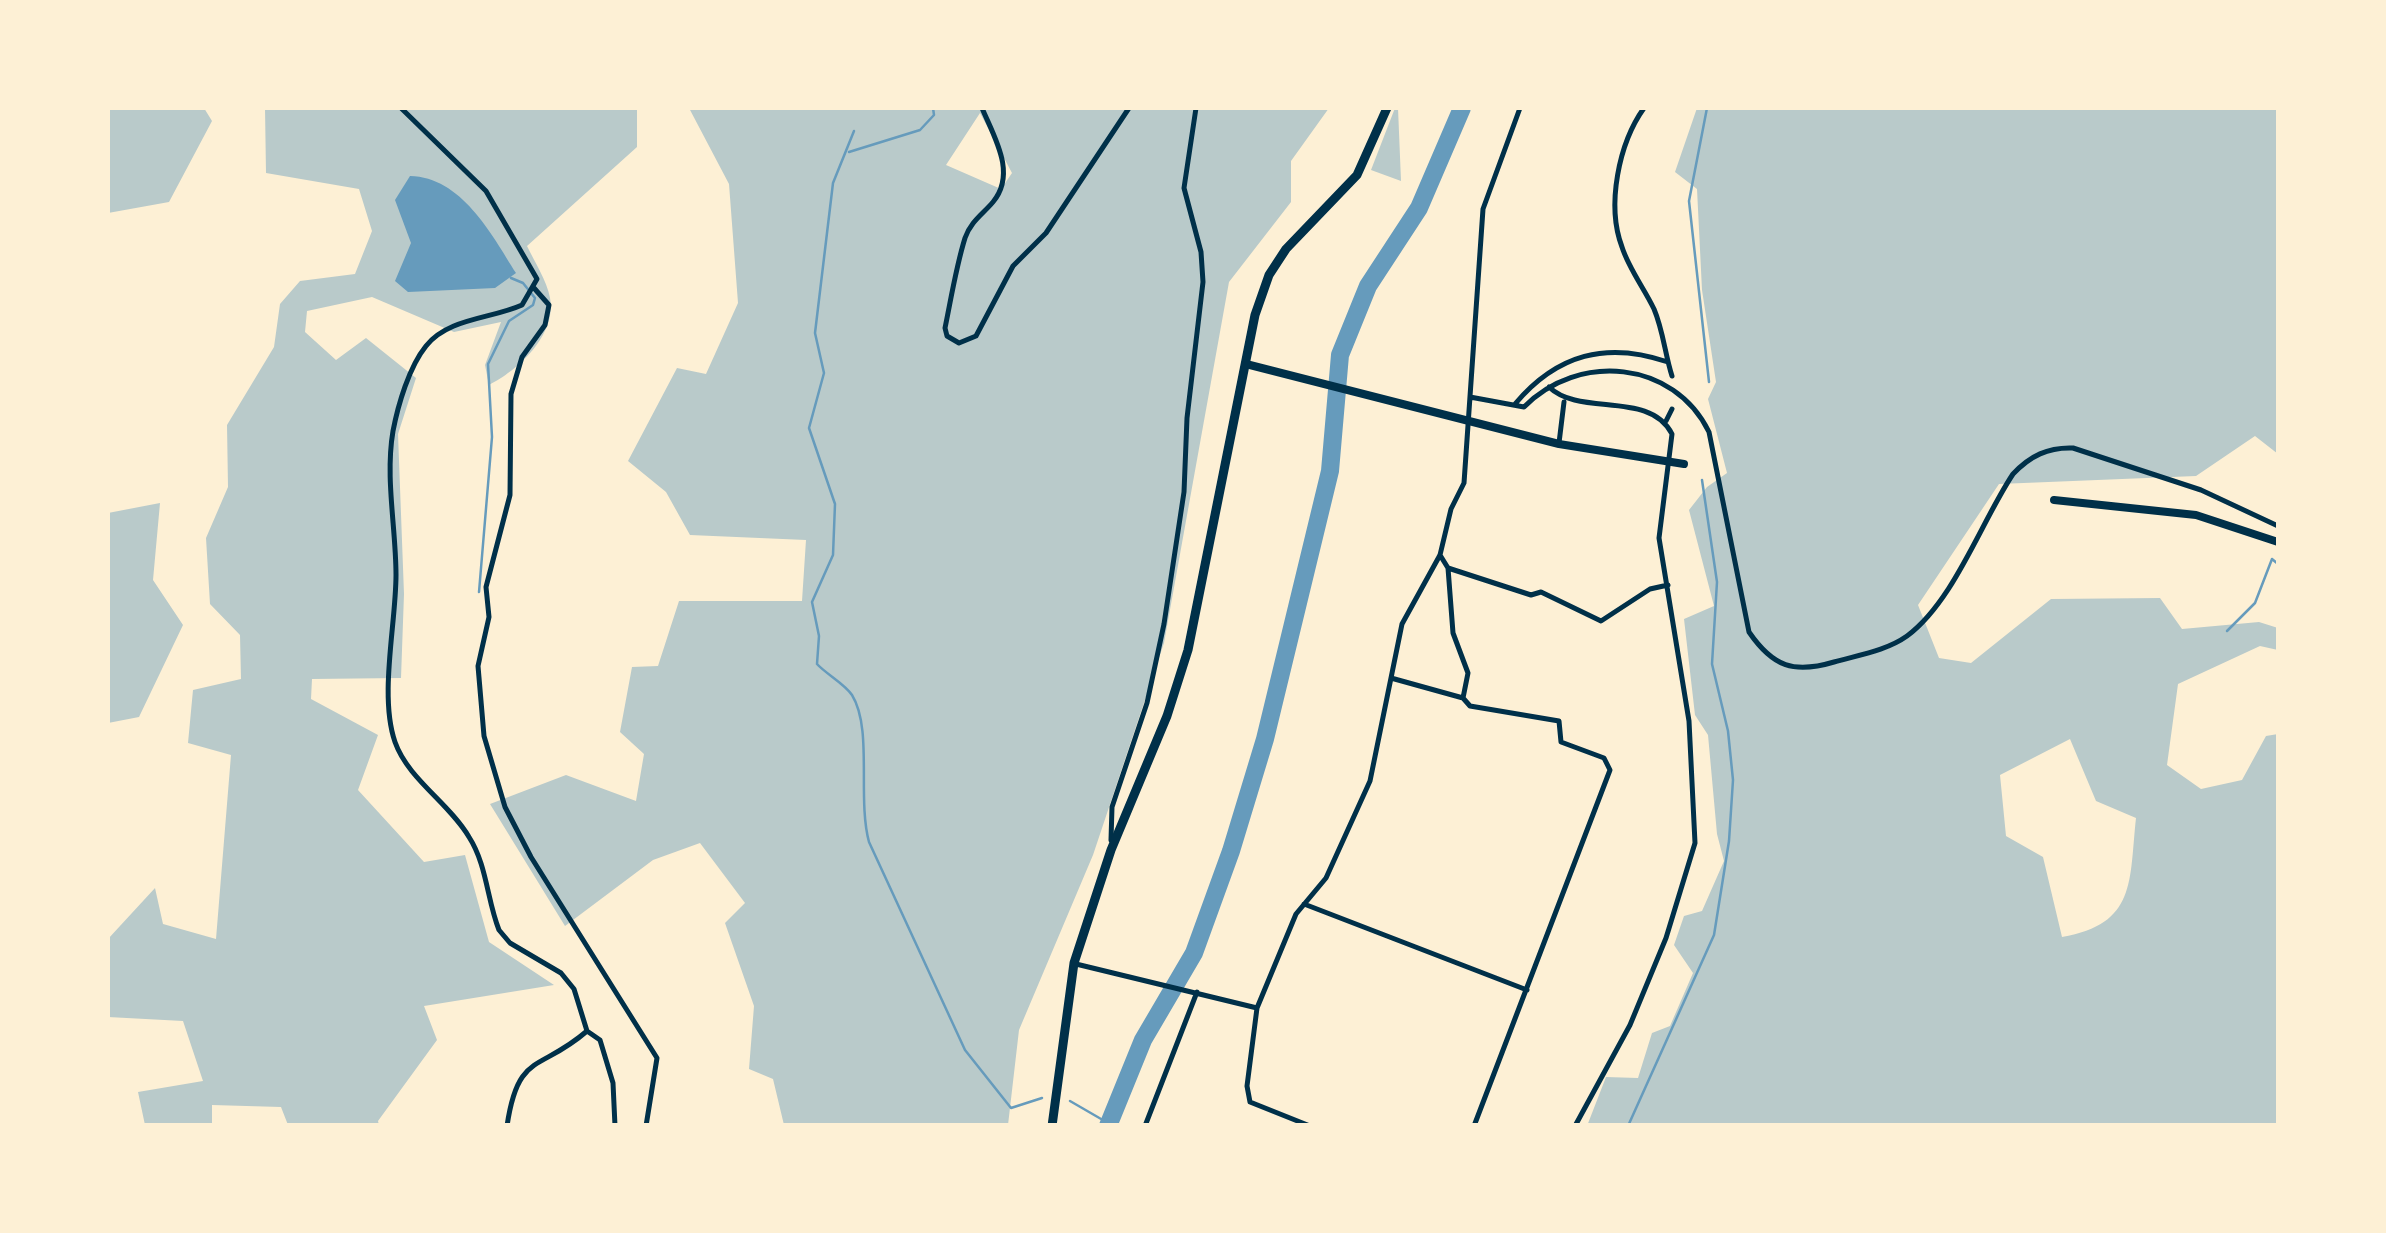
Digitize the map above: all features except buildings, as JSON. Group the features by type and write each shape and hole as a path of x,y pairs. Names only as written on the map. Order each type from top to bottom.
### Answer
{"highway":[{"path":"1052,1126 1074,964 1111,850 1167,716 1188,650 1246,364 1269,274 1286,249 1357,175 1386,108"}],"main road":[{"path":"1246,364 1558,444 1684,464"},
{"path":"2054,500 2196,515 2278,542"}],"street":[{"path":"402,108 486,191 532,268 534,288 530,297 502,314 453,325 438,334 424,348 410,378 394,430 391,464 396,578 390,724 405,762 469,835 499,930 510,943 560,972 574,989 587,1032 600,1040 613,1083 614,1126"},
{"path":"982,108 1004,165 1005,180 995,200 974,220 966,236 944,328 946,336 959,343 976,336 1013,266 1046,234 1129,108"},
{"path":"1111,850 1112,808 1147,703 1184,492 1186,418 1203,282 1201,252 1184,188 1196,108"},
{"path":"1310,1126 1250,1102 1247,1086 1257,1008 1284,938 1304,904 1326,878 1370,781 1402,624 1440,555 1451,509 1464,483 1470,443 1467,422 1483,209 1520,108"},
{"path":"1644,108 1628,130 1622,150 1616,216 1621,246 1655,312 1672,376"},
{"path":"534,288 549,305 545,325 522,358 511,394 510,495 486,586 489,617 478,666 484,736 505,807 530,857 657,1058 646,1126"},
{"path":"1514,405 1548,373 1572,358 1597,351 1623,350 1668,362"},
{"path":"1470,398 1524,407 1569,376 1591,371 1638,373 1679,393 1698,409 1709,432 1750,632 1762,651 1787,668 1803,670 1824,665 1880,650 1907,636 1940,598 2012,474 2054,447 2073,448 2201,490 2278,526"},
{"path":"1549,387 1564,402 1652,412 1666,421 1672,434 1659,538 1689,721 1695,844 1666,938 1630,1026 1575,1126"},
{"path":"1558,444 1564,402"},
{"path":"1666,421 1672,409"},
{"path":"1440,555 1448,568 1453,633 1468,673 1463,698"},
{"path":"1448,568 1530,596 1542,592 1601,621 1650,589 1669,585"},
{"path":"1391,678 1463,698 1470,706 1559,720 1561,742 1604,758 1610,770 1474,1126"},
{"path":"1304,904 1528,990"},
{"path":"1074,964 1137,976 1257,1008"},
{"path":"1145,1126 1198,992"},
{"path":"507,1126 512,1095 524,1072 587,1032"}],"shaded area":[{"path":"108,108 204,108 212,121 169,202 108,213"},
{"path":"265,108 637,108 637,147 527,246 546,285 551,312 533,350 500,379 489,385 485,365 501,322 454,332 372,297 307,311 305,332 336,360 366,338 416,378 398,434 404,594 401,678 312,679 311,699 378,735 358,790 424,862 465,855 489,942 554,985 424,1006 437,1040 378,1121 379,1125 288,1125 281,1107 212,1105 212,1125 145,1125 138,1092 203,1081 183,1021 108,1017 108,939 155,888 163,924 216,939 231,755 188,743 193,690 241,679 240,635 210,604 206,538 228,487 227,425 274,347 280,304 300,281 355,274 372,231 359,189 266,173"},
{"path":"689,108 1329,108 1291,161 1291,202 1229,282 1164,643 1093,855 1019,1030 1008,1125 784,1125 773,1079 749,1069 754,1006 725,923 745,903 700,843 653,860 565,926 490,804 566,775 636,801 644,754 620,732 632,667 658,666 679,601 802,601 806,540 690,535 666,492 628,461 677,368 706,374 738,303 729,184","holes":["980,113 1012,173 1001,189 946,165"]},
{"path":"1398,108 1401,181 1371,170"},
{"path":"1697,108 2278,108 2278,454 2255,436 2196,476 1999,484 1918,605 1939,658 1971,663 2051,599 2160,598 2182,629 2259,622 2278,628 2278,650 2260,646 2178,684 2167,765 2201,789 2242,780 2266,736 2278,734 2278,1125 1587,1126 1606,1077 1638,1078 1652,1033 1670,1026 1693,973 1674,945 1684,916 1702,911 1724,861 1717,834 1708,735 1695,715 1684,619 1714,606 1689,510 1707,487 1727,473 1708,399 1716,382 1702,290 1697,189 1675,172","holes":["2070,739 2096,801 2136,818 2129,880 2117,910 2104,922 2062,937 2043,857 2006,836 2000,775"]},
{"path":"160,503 153,580 183,625 139,717 108,723 108,513"}],"water":[{"path":"410,176 445,186 459,197 485,225 516,273 495,288 408,292 395,281 411,243 395,200"}],"waterway":[{"path":"849,152 920,130 934,115 933,108"},
{"path":"1108,1126 1143,1040 1194,953 1265,739 1330,471 1340,355 1368,286 1419,208 1462,108"},
{"path":"1707,108 1689,201 1709,382"},
{"path":"854,131 833,183 815,333 824,373 809,428 835,504 833,555 812,602 819,636 817,664 849,691 858,709 869,842 965,1050 1011,1108 1042,1098"},
{"path":"479,592 492,437 488,364 509,321 533,305 535,298 523,283 511,278"},
{"path":"1628,1126 1714,935 1729,841 1733,780 1728,731 1712,664 1717,582 1702,480"},
{"path":"2227,631 2255,603 2272,559 2278,564"},
{"path":"1070,1101 1108,1123"}]}
